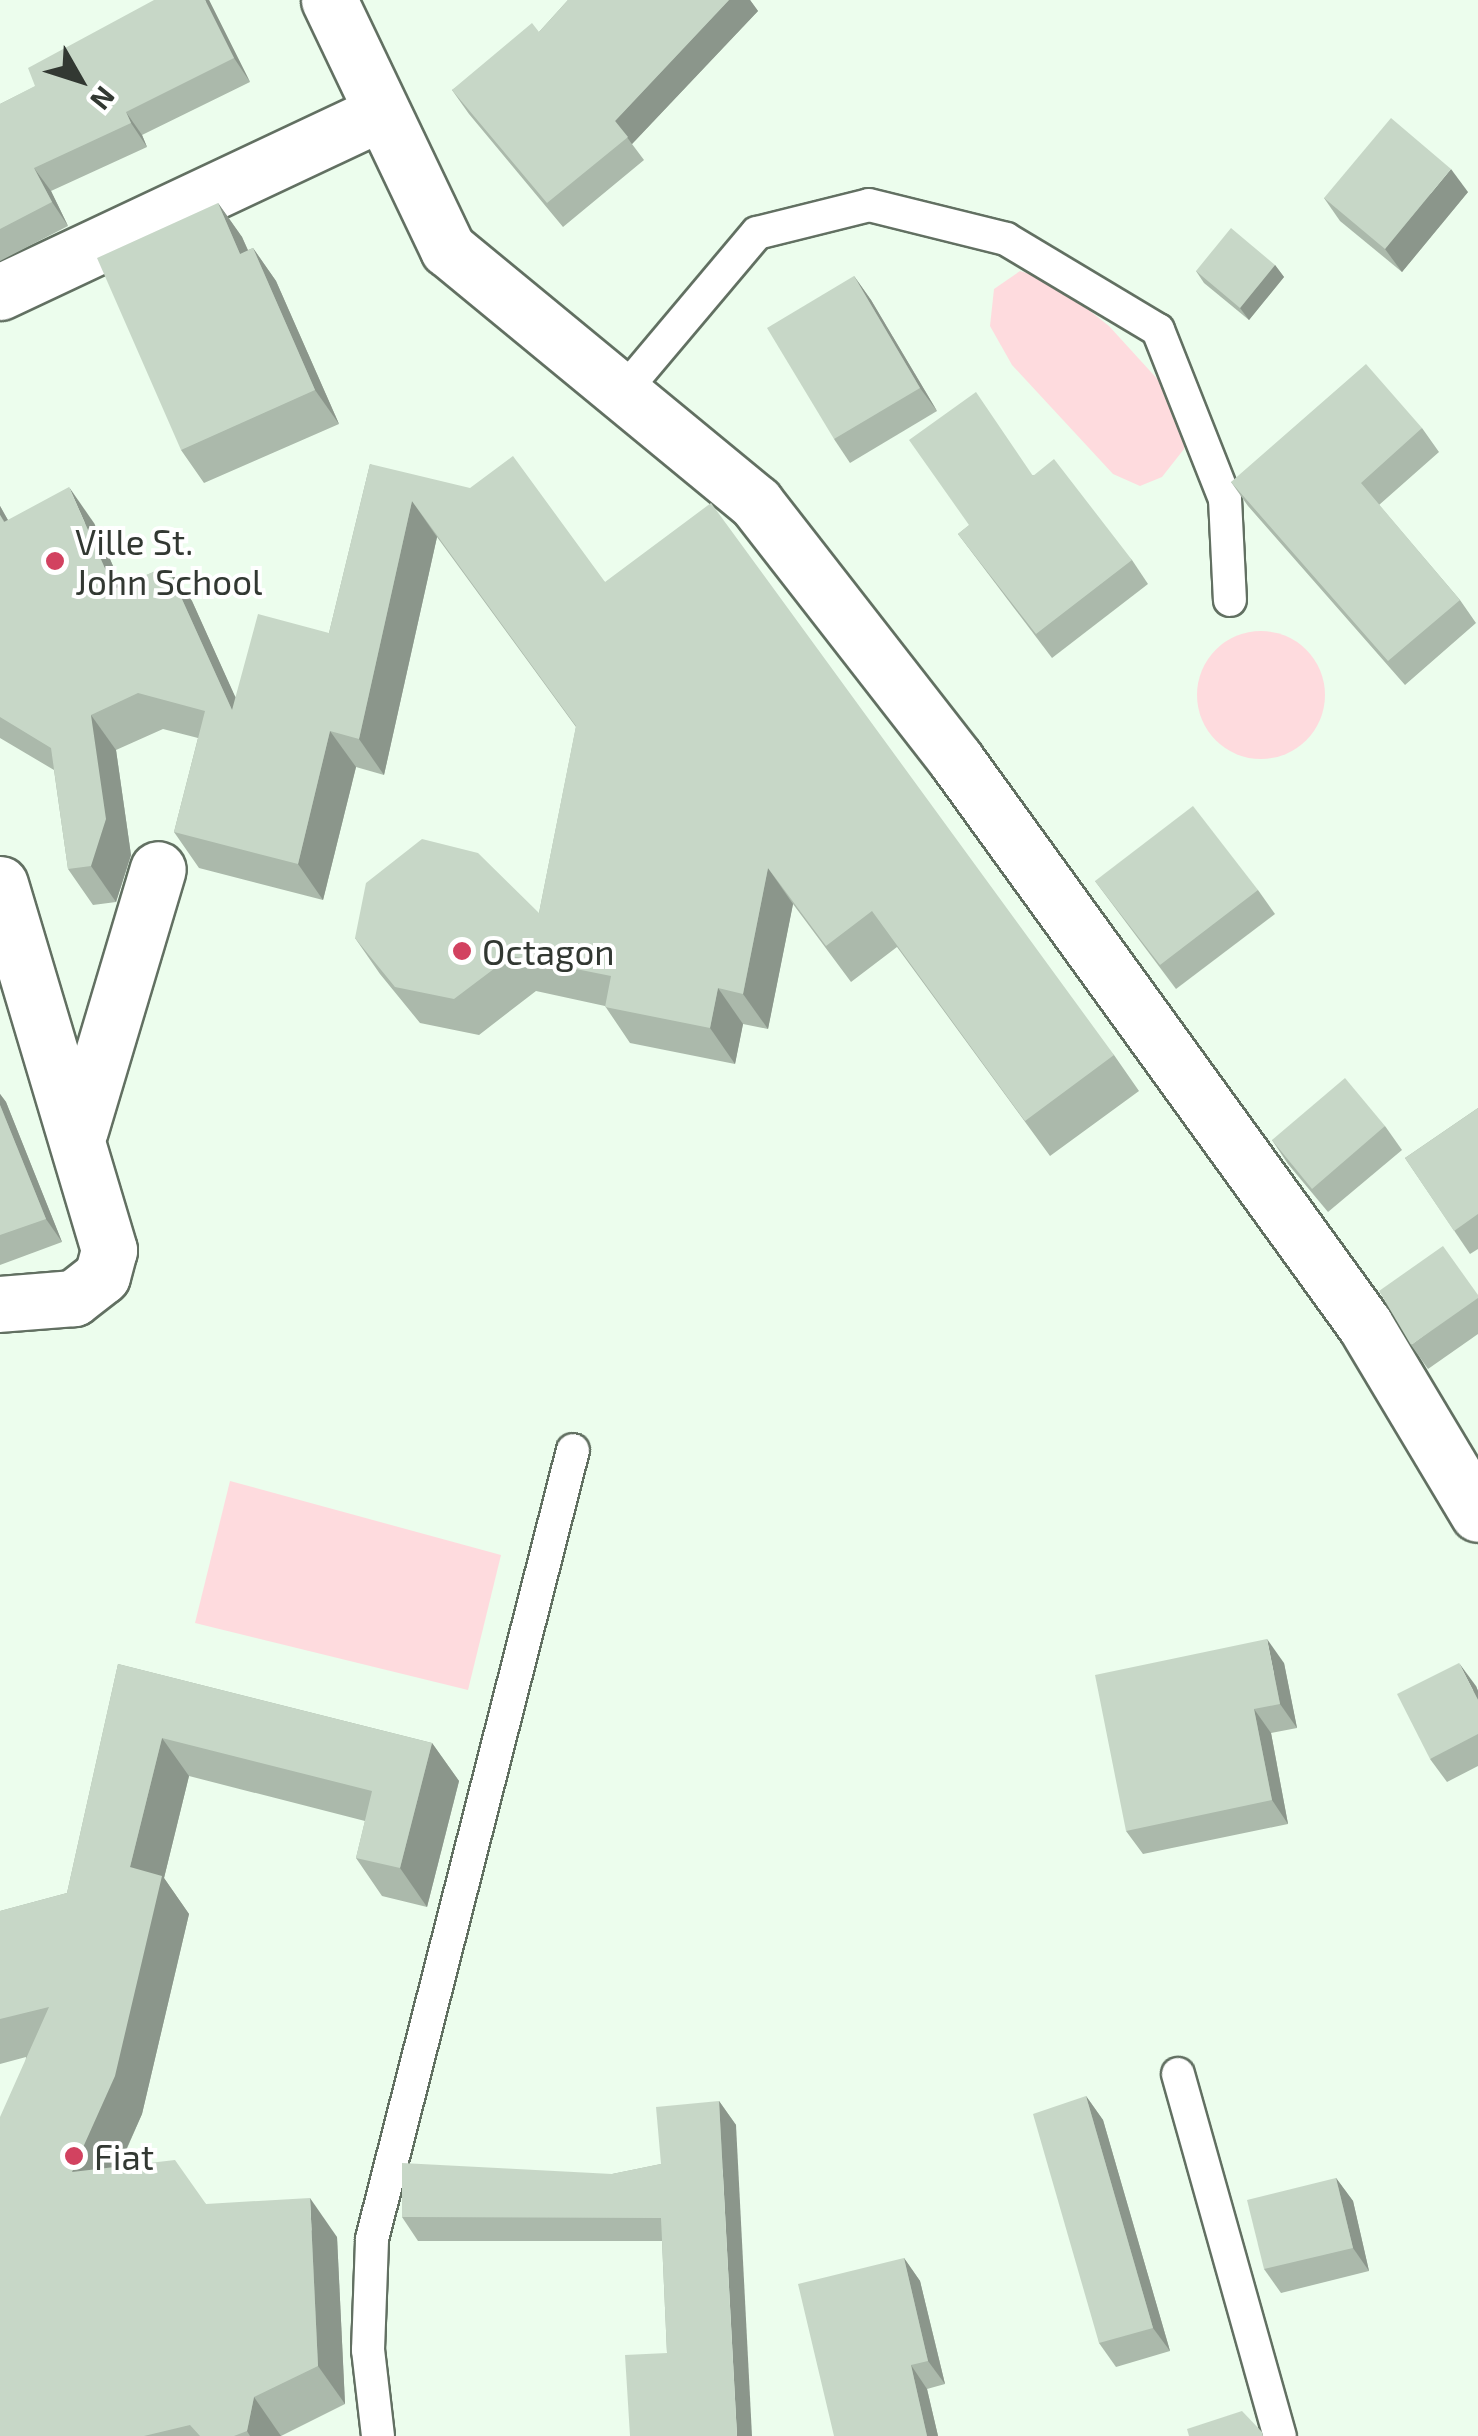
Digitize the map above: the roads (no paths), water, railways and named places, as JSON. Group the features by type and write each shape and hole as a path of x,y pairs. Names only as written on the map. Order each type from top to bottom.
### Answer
{"street":[{"path":"329,0 379,114 448,249 756,503 956,760 1365,1326 1478,1514"},
{"path":"0,292 379,114"},
{"path":"80,1130 158,869"},
{"path":"0,884 80,1130 109,1250 102,1276 74,1298 0,1304"}],"lane":[{"path":"622,392 758,233 869,205 1006,239 1158,330 1225,499 1230,600"},
{"path":"378,2436 368,2350 372,2239 572,1450"},
{"path":"1178,2074 1280,2436"},
{"path":"392,2166 432,2168"}],"place":[{"name":"Ville St. John School","path":"55,561"},
{"name":"Octagon","path":"462,951"},
{"name":"Fiat","path":"74,2156"}]}
